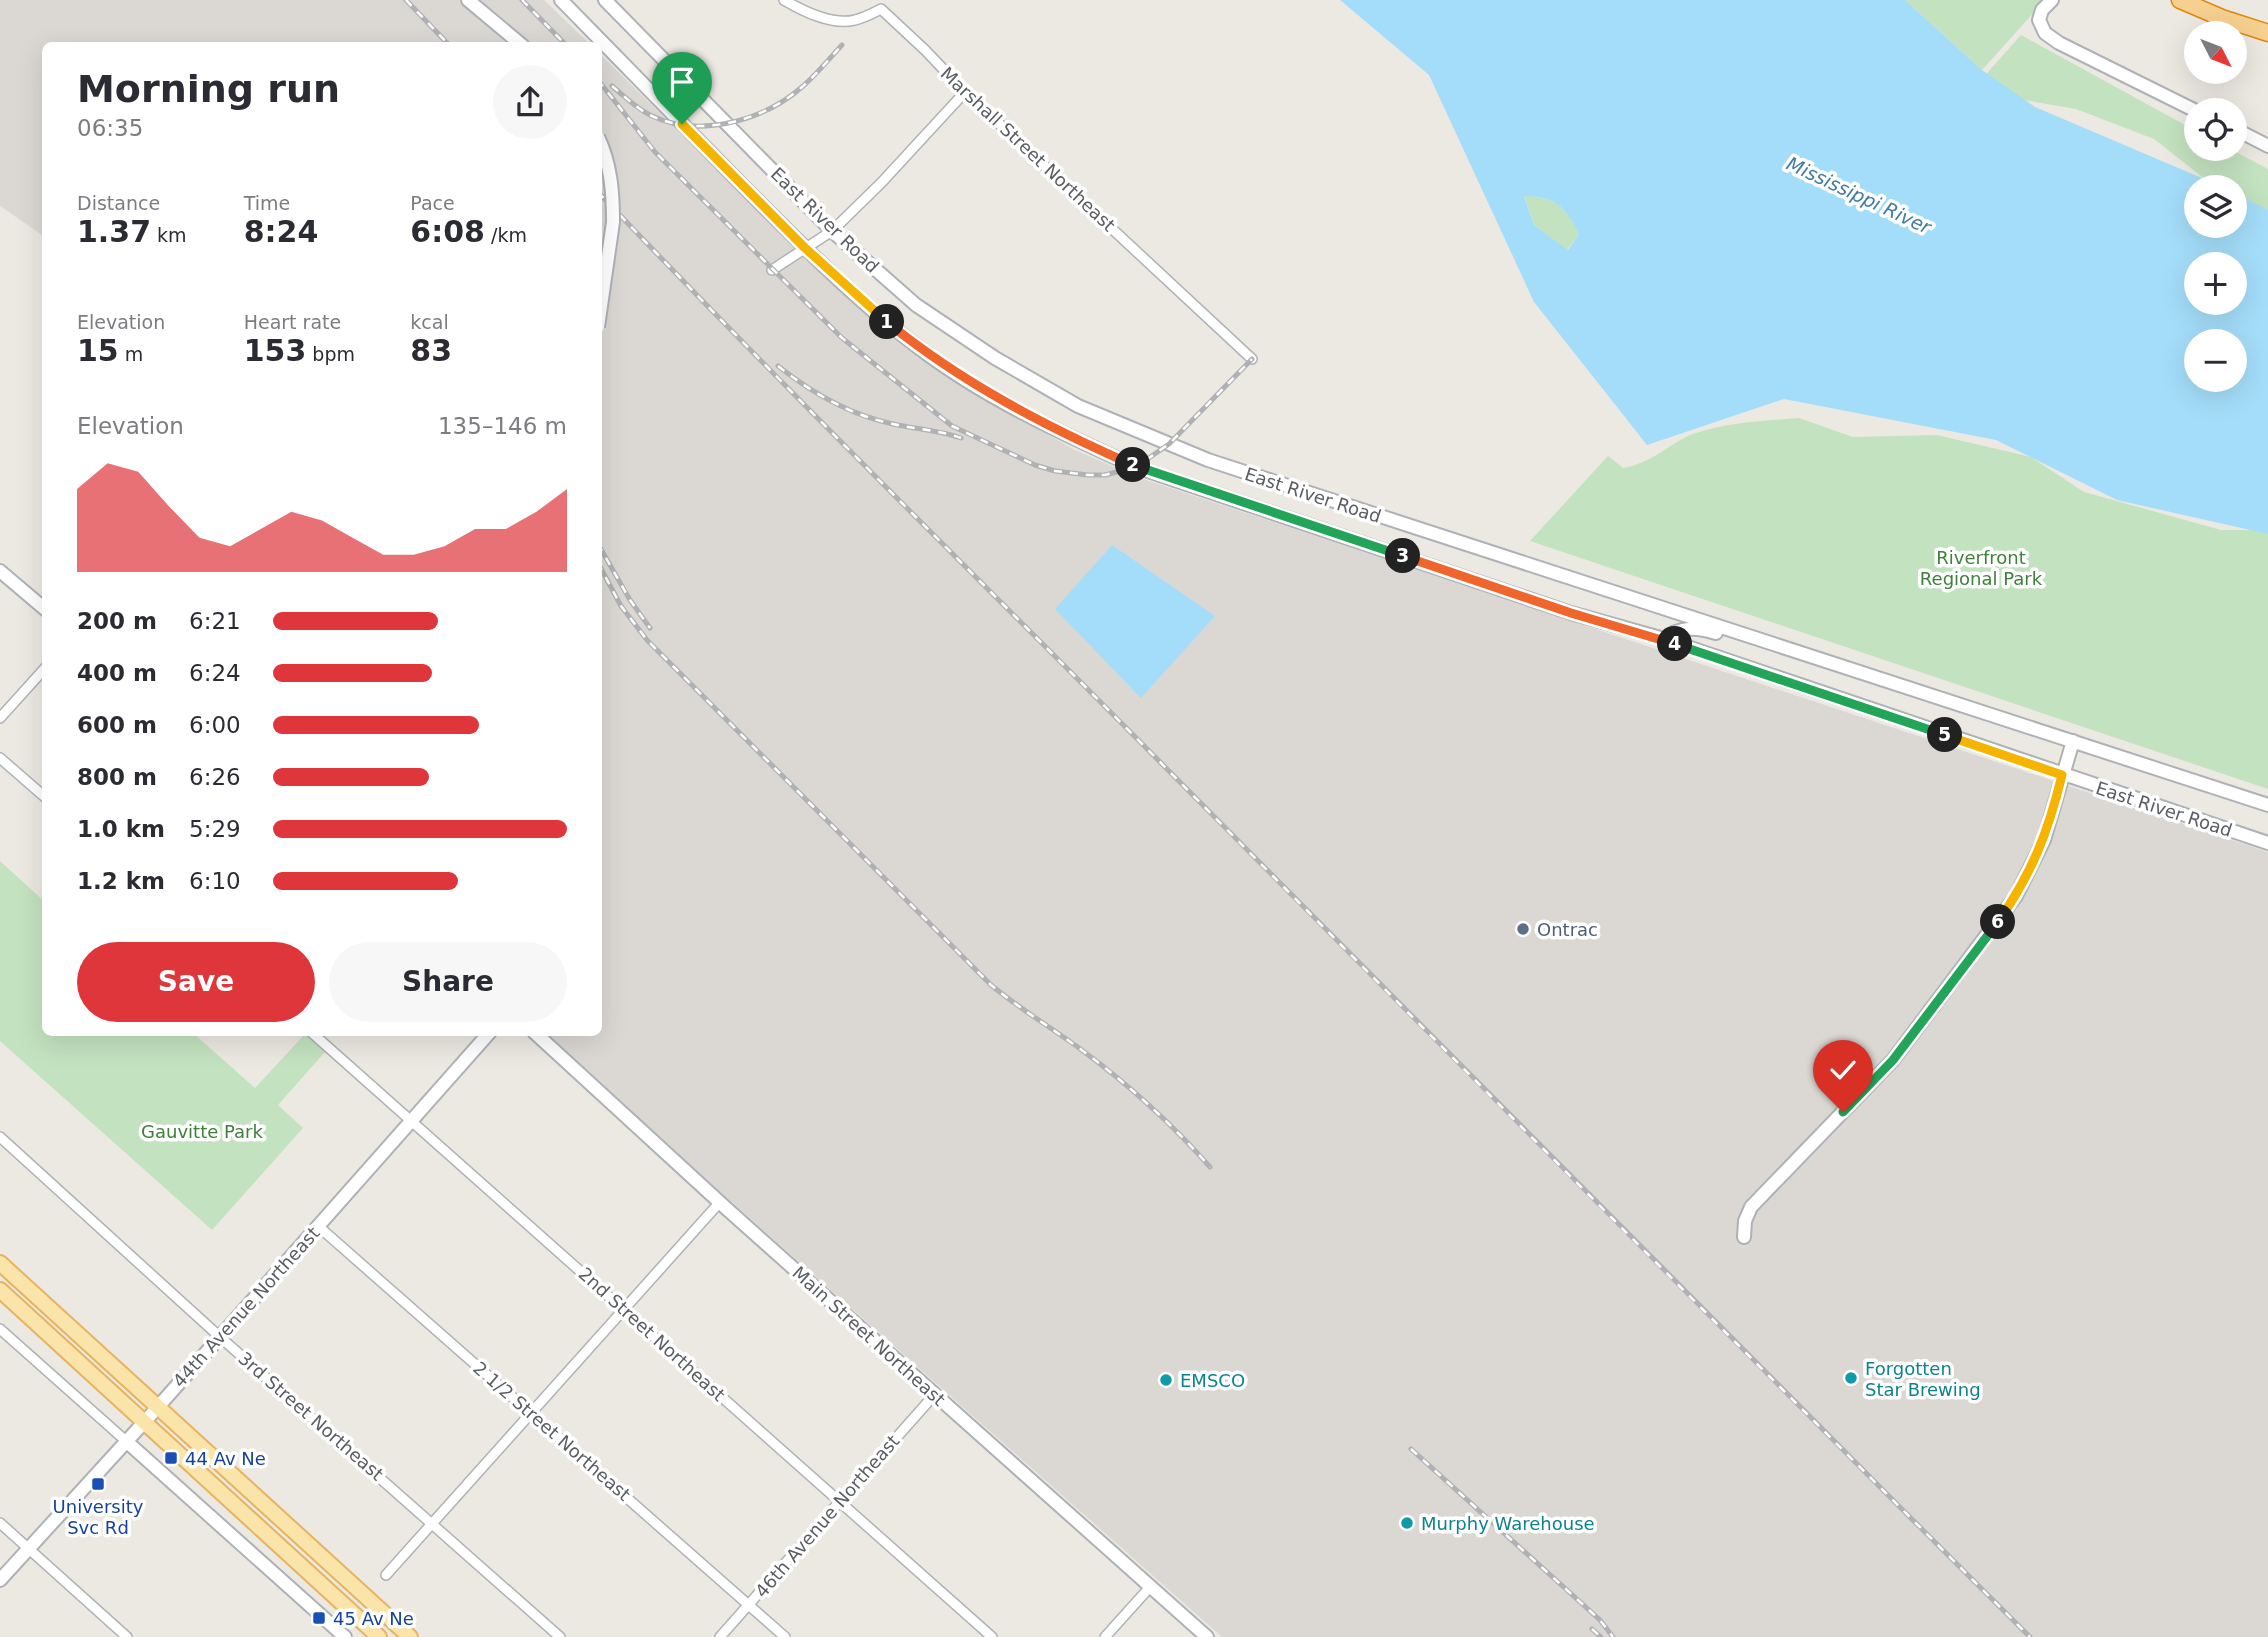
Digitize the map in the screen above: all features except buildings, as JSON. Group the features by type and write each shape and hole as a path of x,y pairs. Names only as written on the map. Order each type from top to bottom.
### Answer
{"highway":[{"path":"2180,0 2222,18 2268,33"}],"main road":[{"path":"0,1263 410,1637"},
{"path":"0,1290 379,1637"}],"street":[{"name":"East River Road","path":"561,0 805,248 883,319 920,349 995,398 1099,450 1136,467 1571,613 1664,639 2268,843"},
{"name":"East River Road","path":"605,0 832,231 916,305 995,358 1078,406 1208,460 2268,805"},
{"name":"Marshall Street Northeast","path":"784,0 802,10 836,21 853,21 881,9 965,92 1252,359"},
{"path":"2052,0 2042,10 2039,20 2045,33 2184,105"},
{"path":"472,2 518,42"},
{"path":"772,271 832,231 882,182 965,92"},
{"path":"2247,136 2268,146"},
{"path":"602,147 608,161 613,205 602,299"},
{"path":"0,571 42,607"},
{"path":"1664,639 1674,631 1689,628 1740,642 1760,640"},
{"path":"0,718 42,671"},
{"path":"1744,1237 1745,1221 1751,1207 1893,1060 2016,896 2044,840 2073,741"},
{"path":"0,758 42,795"},
{"name":"2nd Street Northeast","path":"315,1036 992,1637"},
{"name":"44th Avenue Northeast","path":"0,1580 157,1408 487,1036"},
{"name":"Main Street Northeast","path":"538,1036 1207,1637"},
{"name":"3rd Street Northeast","path":"0,1137 220,1337 560,1637"},
{"path":"386,1575 720,1202"},
{"name":"2 1/2 Street Northeast","path":"318,1226 785,1637"},
{"path":"0,1329 338,1635"},
{"name":"46th Avenue Northeast","path":"720,1637 934,1394"},
{"path":"0,1524 127,1637"},
{"path":"1105,1637 1150,1587"}],"shaded area":[{"path":"0,0 544,0 588,42 42,42 42,235 0,206"},
{"path":"602,56 790,241 896,337 935,368 1073,449 1137,477 2268,852 2268,1637 1222,1637 544,1036 602,1036"}],"green space":[{"path":"1905,0 2045,0 1982,70"},
{"path":"2021,35 2184,124 2184,161 2247,161 2247,158 2268,169 2268,212 2247,203 2247,175 2200,175 2154,139 2076,109 1971,91"},
{"path":"1524,195 1552,201 1569,216 1579,234 1567,250 1534,225"},
{"name":"Riverfront Regional Park","path":"1799,418 1853,437 1937,435 2031,457 2084,492 2221,530 2255,530 2268,534 2268,789 1530,541 1608,456 1623,468 1645,461 1686,437 1708,429 1747,422"},
{"name":"Gauvitte Park","path":"0,861 42,899 42,1036 196,1036 255,1088 303,1036 307,1036 325,1052 278,1105 303,1128 212,1230 0,1041"}],"water":[{"name":"Mississippi River","path":"1340,0 1905,0 1982,70 2035,107 2195,175 2184,175 2184,238 2247,238 2247,199 2268,210 2268,534 2117,500 1996,440 1784,399 1647,445 1534,302 1429,75","holes":["1524,196 1552,201 1569,217 1579,234 1568,250 1534,225"]},
{"path":"1112,545 1215,616 1141,698 1055,609"}],"railway":[{"path":"406,0 446,42"},
{"path":"522,0 563,42"},
{"path":"612,86 645,112 669,122 689,126 729,123 769,109 786,99 807,82 842,45"},
{"path":"602,85 655,152 842,338 952,426 1035,465 1055,471 1088,475 1105,475 1136,467 1169,444 1252,359"},
{"path":"602,196 806,407 2030,1637"},
{"path":"778,366 818,394 862,415 961,438"},
{"path":"602,551 630,600 650,628"},
{"path":"602,570 621,606 647,640 991,985 1117,1077 1165,1120 1210,1167"},
{"path":"1411,1449 1600,1620 1613,1637"},
{"path":"1592,1629 1601,1637"}],"place":[{"name":"Ontrac","path":"1523,929"},
{"name":"Forgotten Star Brewing","path":"1851,1378"},
{"name":"EMSCO","path":"1166,1380"},
{"name":"44 Av Ne","path":"171,1458"},
{"name":"University Svc Rd","path":"98,1484"},
{"name":"Murphy Warehouse","path":"1407,1523"},
{"name":"45 Av Ne","path":"319,1618"}],"route":[{"path":"682,124 830,272 920,349 995,398 1099,450 1136,467 1571,613 1664,639 2062,775 2044,840 2016,896 1893,1060 1843,1112"}]}
